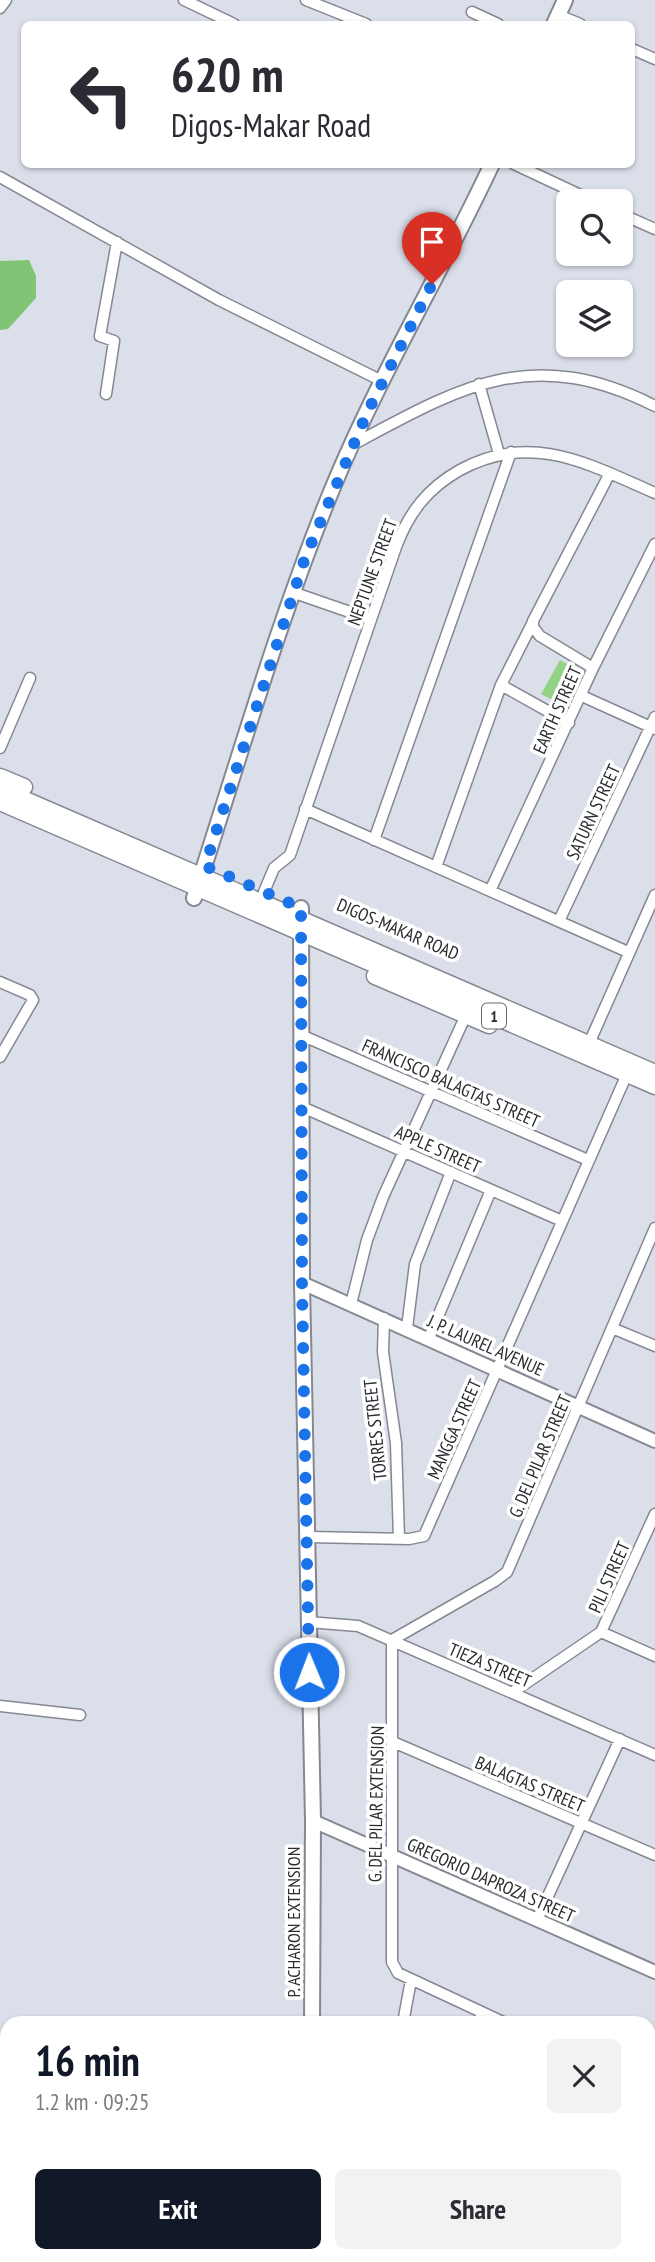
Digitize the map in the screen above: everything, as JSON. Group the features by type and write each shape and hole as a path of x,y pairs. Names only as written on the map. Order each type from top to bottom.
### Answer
{"main road":[{"path":"556,20 565,0"},
{"path":"194,898 292,592 352,444 490,168"},
{"name":"DIGOS-MAKAR ROAD","path":"0,777 551,1016 583,1048"},
{"name":"DIGOS-MAKAR ROAD","path":"0,789 583,1048 627,1074 655,1086"},
{"name":"DIGOS-MAKAR ROAD","path":"0,802 583,1048 655,1073"},
{"name":"DIGOS-MAKAR ROAD","path":"0,813 538,1047 583,1048"},
{"name":"P. ACHARON EXTENSION","path":"301,908 302,1283 313,1821 312,2016"}],"street":[{"path":"0,8 6,0"},
{"path":"184,0 228,21"},
{"path":"306,0 358,21"},
{"path":"472,12 492,21"},
{"path":"635,49 655,59"},
{"path":"522,168 567,189"},
{"path":"0,177 219,300 382,381"},
{"path":"633,219 655,229"},
{"path":"106,394 114,341 100,335 117,242"},
{"path":"352,444 440,398 479,384 536,375 556,375 611,388 655,406"},
{"path":"479,384 499,454"},
{"path":"374,840 511,452"},
{"name":"NEPTUNE STREET","path":"264,892 274,869 290,855 370,619 402,531 414,508 450,476 478,461 511,452 554,454 610,473 655,494"},
{"path":"436,867 501,685 610,473"},
{"name":"EARTH STREET","path":"491,891 593,668 655,544"},
{"path":"292,592 370,619"},
{"path":"533,621 533,627 540,636 593,668"},
{"path":"0,748 30,678"},
{"path":"501,685 569,723"},
{"path":"582,696 653,728"},
{"name":"SATURN STREET","path":"559,922 653,728 655,717"},
{"path":"304,809 628,952"},
{"path":"583,1048 655,895"},
{"path":"0,982 30,995 33,1000 0,1057"},
{"path":"351,1304 367,1240 466,1015"},
{"name":"FRANCISCO BALAGTAS STREET","path":"301,1035 588,1160"},
{"name":"MANGGA STREET","path":"308,1537 399,1539 424,1536 627,1074"},
{"name":"APPLE STREET","path":"302,1107 562,1221"},
{"path":"407,1328 415,1264 451,1172"},
{"path":"429,1338 491,1190"},
{"name":"G. DEL PILAR STREET","path":"391,1640 507,1572 612,1328 651,1247 655,1228"},
{"name":"J. P. LAUREL AVENUE","path":"302,1283 655,1441"},
{"name":"TORRES STREET","path":"384,1318 383,1352 396,1443 399,1539"},
{"path":"612,1328 655,1346"},
{"name":"PILI STREET","path":"513,1692 601,1632 655,1514"},
{"name":"TIEZA STREET","path":"308,1622 358,1626 655,1755"},
{"path":"601,1632 655,1656"},
{"name":"G. DEL PILAR EXTENSION","path":"391,1640 394,1968 411,1980"},
{"path":"0,1706 80,1715"},
{"path":"537,1920 620,1739"},
{"name":"BALAGTAS STREET","path":"393,1742 655,1855"},
{"name":"GREGORIO DAPROZA STREET","path":"313,1821 655,1972"},
{"path":"404,2016 411,1980 476,2016"}],"green space":[{"path":"29,260 36,276 36,298 8,329 0,330 0,261"},
{"path":"560,660 580,671 562,705 541,694"}],"route":[{"path":"309,1672 302,1283 301,908 205,866 305,558 334,485 368,411 432,284"}]}
